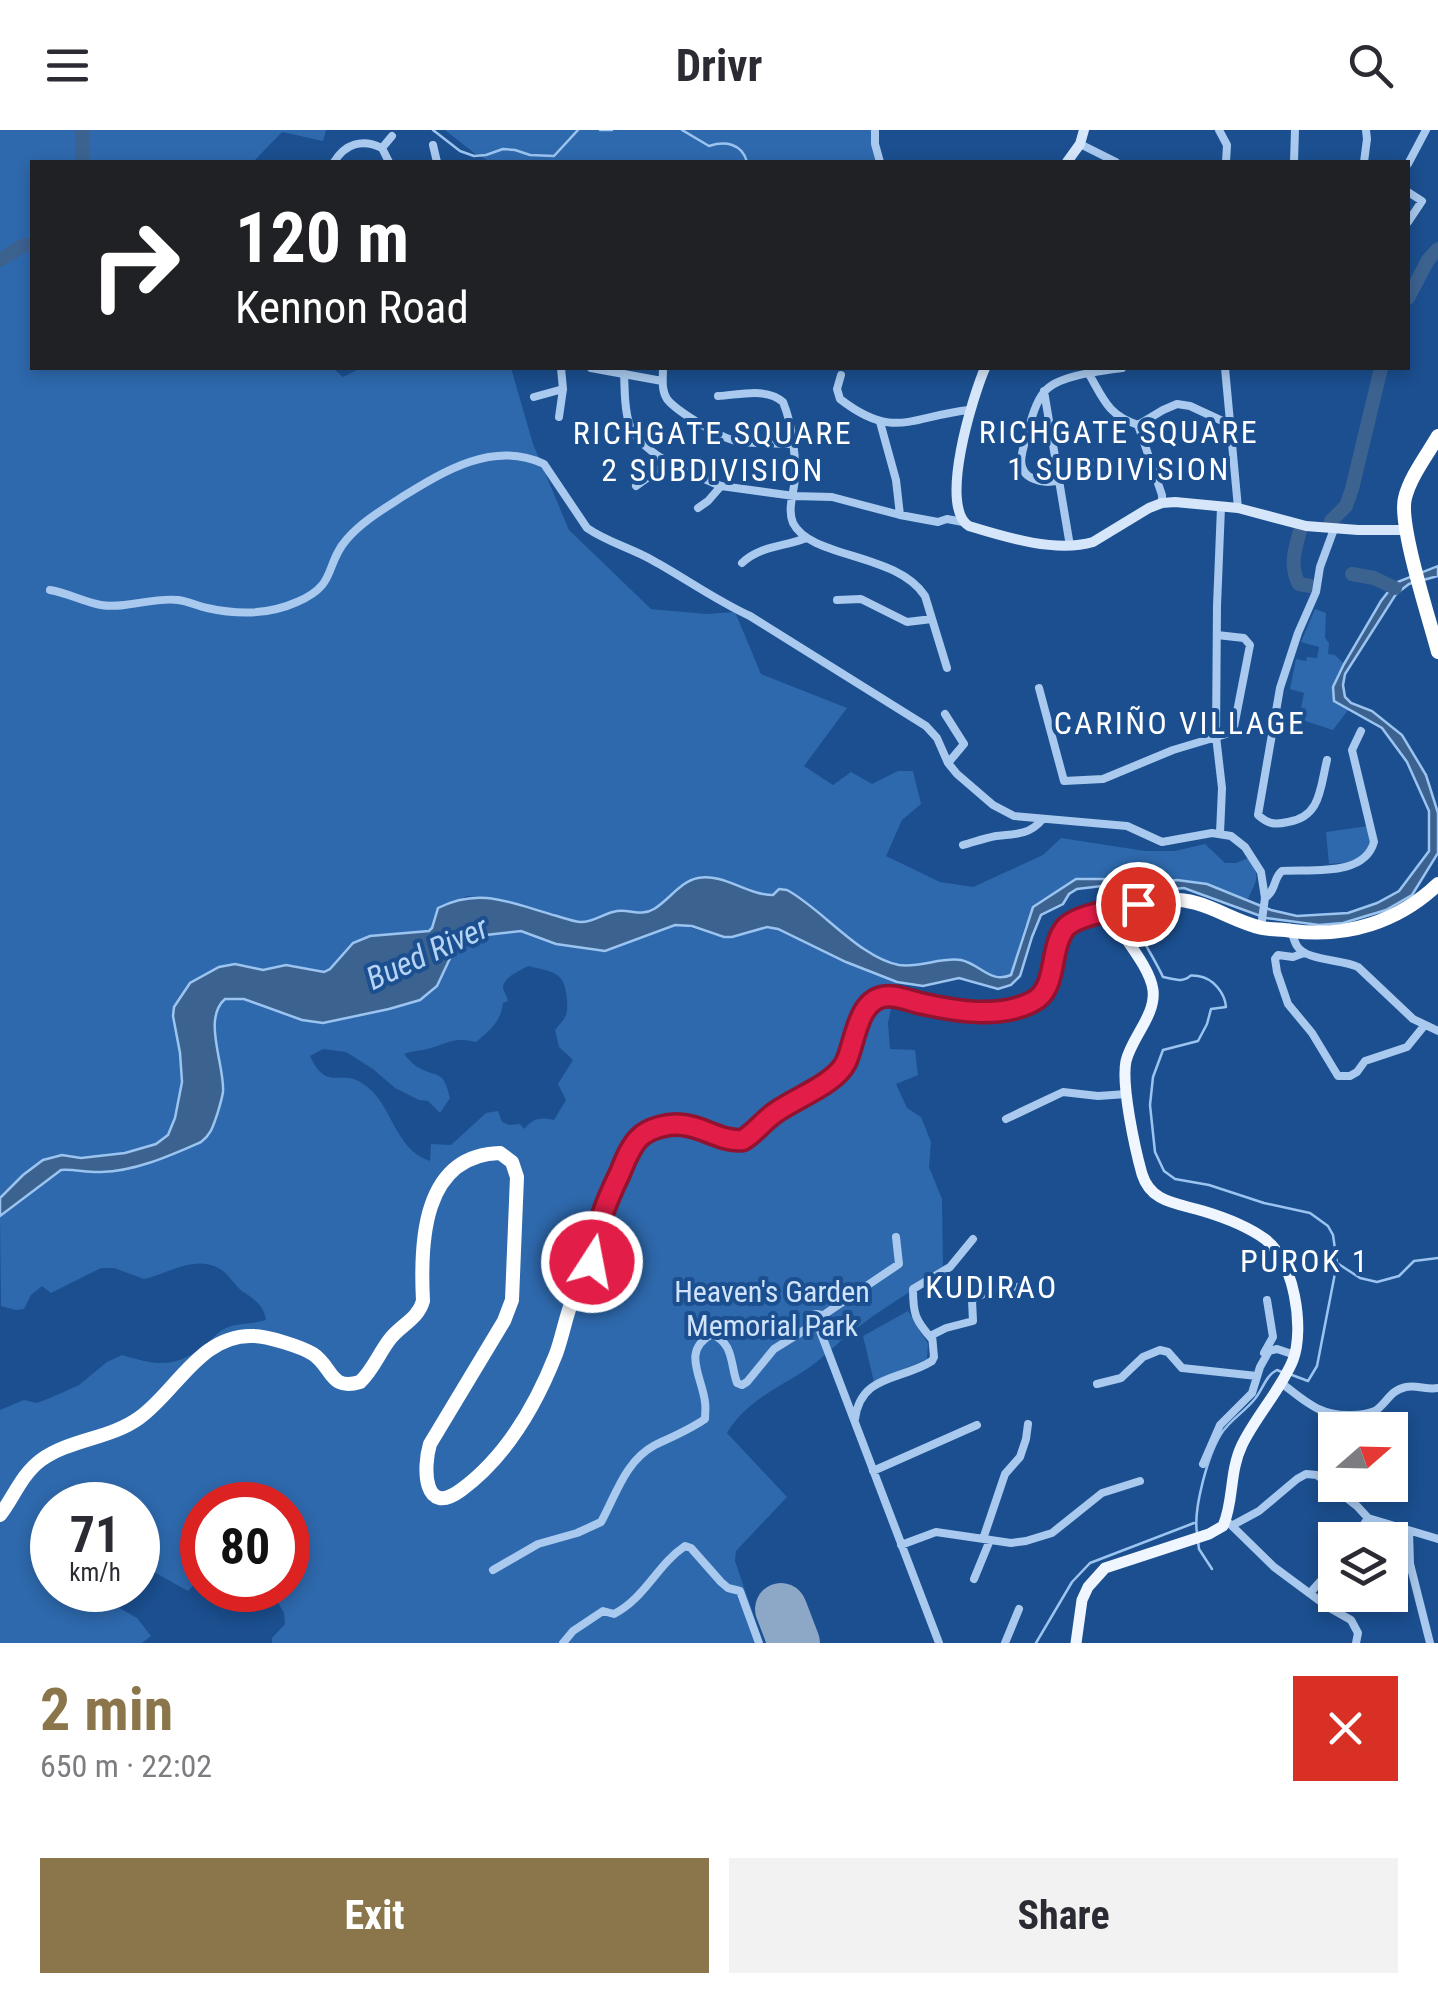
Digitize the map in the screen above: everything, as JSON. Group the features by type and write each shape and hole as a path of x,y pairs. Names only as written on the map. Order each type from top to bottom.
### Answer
{"highway":[{"path":"1438,436 1406,494 1403,508 1410,546 1430,606 1438,652"},
{"path":"0,1515 21,1480 39,1461 141,1418 174,1381 231,1338 260,1336 301,1349 312,1353 340,1384 360,1382 391,1338 420,1312 425,1233 429,1206 438,1189 470,1161 500,1153 512,1162 517,1178 512,1300 504,1321 430,1444 426,1458 429,1490 442,1498 456,1494 512,1438 530,1411 556,1352 574,1296 589,1272 602,1210 632,1148 654,1128 678,1124 728,1140 743,1140 845,1065 862,1016 875,999 886,995 939,1008 978,1011 1004,1011 1033,1002 1048,982 1059,940 1068,926 1079,919 1161,900 1204,904 1291,930 1337,932 1377,923 1412,906 1438,884"}],"main road":[{"path":"1068,160 1084,130"},
{"path":"984,370 969,410 957,485 957,510 962,522 1053,546 1070,546 1092,542 1134,515 1162,503 1176,502 1238,508 1306,526 1406,530"},
{"path":"1076,1643 1082,1600 1105,1568 1209,1534 1229,1523 1234,1464 1293,1360 1298,1343 1296,1306 1288,1274 1273,1247 1264,1238 1222,1217 1154,1196 1142,1174 1125,1066 1154,992 1115,910"}],"street":[{"path":"875,130 879,160"},
{"path":"1219,130 1227,145 1226,160"},
{"path":"1294,160 1295,130"},
{"path":"1364,160 1366,130"},
{"path":"1410,160 1426,130"},
{"path":"382,148 392,136"},
{"path":"335,160 341,151 356,143 382,148 388,160"},
{"path":"1080,144 1112,160"},
{"path":"433,145 437,160"},
{"path":"1410,193 1422,201 1410,219"},
{"path":"559,417 561,370"},
{"path":"601,370 662,381"},
{"path":"663,370 666,398 725,437 792,444"},
{"path":"1098,460 1060,480 1042,483 1027,476 1021,466 1029,426 1044,391 1060,381 1111,370"},
{"path":"1225,370 1238,508"},
{"path":"624,374 630,425 638,439 668,463 722,486 832,498 900,515 962,522"},
{"path":"1089,374 1111,412 1122,420 1138,425 1163,410 1184,404 1232,425"},
{"path":"841,375 837,389 842,402 880,422 900,424 969,410"},
{"path":"534,397 563,389"},
{"path":"1044,391 1070,546"},
{"path":"718,396 763,393 778,398 786,410 795,465 790,508 794,525 806,538 880,563 912,581 925,596 947,668"},
{"path":"880,422 896,480 900,515"},
{"path":"1138,425 1162,503"},
{"path":"50,590 100,605 176,599 231,612 267,612 294,604 319,590 343,544 366,520 434,478 473,460 522,456 544,464 587,528 650,558 750,616 911,716 932,732 948,763 964,781 1003,812 1028,819 1127,826 1162,842 1220,833 1237,840 1258,866 1264,901 1261,924"},
{"path":"636,486 668,463"},
{"path":"698,508 722,486"},
{"path":"1220,833 1222,788 1216,736 1221,507"},
{"path":"1327,760 1309,815 1277,824 1267,823 1258,815 1280,688 1316,592 1320,566 1334,529"},
{"path":"742,562 761,550 806,538"},
{"path":"837,600 860,599 907,622 932,619"},
{"path":"1039,688 1064,782 1103,778 1173,750 1230,734 1236,727 1250,645 1244,638 1217,636"},
{"path":"945,714 964,744 948,763"},
{"path":"1264,901 1282,871 1348,867 1370,854 1374,842 1352,750 1360,732"},
{"path":"963,846 994,836 1024,833 1042,820"},
{"path":"1291,930 1304,953"},
{"path":"1424,1026 1407,1048 1368,1060 1350,1076 1338,1076 1312,1033 1288,1004 1275,960 1278,955 1304,953 1350,963 1404,1012 1438,1031"},
{"path":"1006,1119 1063,1092 1127,1094"},
{"path":"493,1570 538,1544 600,1522 631,1466 654,1446 704,1419 705,1400 695,1354 707,1336 717,1335 728,1346 735,1376 742,1385 774,1349 824,1323 822,1316 898,1264 896,1237"},
{"path":"932,1340 913,1312 914,1289 950,1267 973,1239"},
{"path":"854,1424 857,1404 864,1393 876,1384 932,1361 932,1335 973,1321 972,1300 1003,1286 1019,1287"},
{"path":"1259,1371 1273,1337 1267,1300"},
{"path":"815,1327 939,1643"},
{"path":"1203,1464 1220,1424 1249,1397 1269,1351 1277,1349 1293,1360"},
{"path":"1097,1384 1121,1378 1143,1357 1160,1350 1168,1352 1182,1368 1259,1371"},
{"path":"1280,1381 1317,1410 1336,1415 1371,1412 1392,1392 1407,1387 1438,1388"},
{"path":"974,1579 1005,1474 1022,1451 1028,1424"},
{"path":"873,1472 977,1426"},
{"path":"1356,1643 1358,1633 1351,1620 1274,1567 1229,1523 1259,1512 1306,1474 1317,1475 1368,1518 1438,1538"},
{"path":"901,1545 936,1532 1012,1544 1052,1533 1102,1493 1140,1481"},
{"path":"1365,1522 1368,1518"},
{"path":"1409,1532 1410,1564 1430,1643"},
{"path":"563,1643 603,1611 614,1614 628,1607 685,1546 728,1588 740,1590 758,1643"},
{"path":"1310,1594 1318,1585"},
{"path":"1005,1643 1019,1608"}],"green space":[{"path":"0,130 326,130 323,141 282,132 255,160 30,160 30,370 335,370 343,377 357,370 512,370 533,444 569,530 651,609 706,614 735,612 761,674 847,708 804,766 833,785 851,772 872,784 898,771 913,771 921,804 902,820 886,856 940,882 973,887 1043,855 1061,838 1145,851 1175,851 1205,844 1225,863 1248,858 1255,870 1254,887 1248,899 1207,884 1177,880 1131,886 1111,879 1076,880 1037,903 1025,926 1011,975 1004,977 962,960 892,963 863,948 782,889 768,895 720,879 689,880 647,912 618,911 581,922 510,902 467,896 434,915 429,931 370,936 353,943 324,972 287,965 263,971 246,965 173,1016 181,1078 179,1103 166,1136 131,1152 47,1158 0,1198"},
{"path":"445,130 877,130 882,160 487,160"},
{"path":"1315,609 1326,613 1328,654 1344,664 1333,687 1336,703 1349,709 1333,730 1299,719 1304,693 1290,689 1296,659 1317,658 1319,647 1301,642"},
{"path":"1368,826 1371,850 1352,862 1329,864 1326,832"},
{"name":"Heaven's Garden Memorial Park","path":"675,925 724,937 778,929 897,982 888,1023 890,1049 915,1050 918,1075 896,1084 907,1108 921,1117 931,1142 929,1167 942,1199 943,1272 874,1316 810,1367 761,1398 742,1413 727,1433 787,1497 736,1551 735,1561 763,1643 272,1643 285,1624 283,1612 310,1612 310,1482 180,1482 180,1587 160,1575 160,1482 30,1482 30,1612 126,1612 137,1618 151,1636 142,1643 0,1643 0,1410 24,1400 37,1403 79,1385 122,1355 154,1363 173,1362 203,1347 226,1328 266,1320 258,1303 223,1271 201,1264 144,1279 114,1268 101,1268 51,1293 42,1286 31,1295 24,1309 1,1306 0,1216 61,1170 127,1169 201,1142 214,1126 220,1107 215,1026 217,1011 225,999 244,999 302,1020 323,1023 420,1000 432,992 452,954 486,935 521,931 556,944 605,951","holes":["528,966 560,978 566,990 566,1016 555,1030 559,1047 573,1060 558,1084 566,1100 554,1120 538,1119 524,1129 520,1124 502,1122 498,1111 486,1113 451,1145 431,1144 430,1161 408,1146 372,1091 354,1079 328,1077 310,1056 323,1049 346,1052 395,1088 428,1101 440,1113 450,1098 445,1082 414,1065 404,1054 452,1041 476,1042 500,1016 503,1003 508,1001 503,988 512,975"]},
{"path":"908,1311 928,1344 927,1359 874,1382 863,1336"}],"water":[{"path":"1438,566 1438,576 1409,584 1396,594 1345,674 1343,685 1345,697 1351,703 1372,711 1402,735 1426,775 1438,813 1438,853 1412,895 1386,910 1343,923 1319,925 1266,918 1184,888 1112,894 1102,886 1077,889 1063,904 1041,915 1020,976 1011,985 998,989 959,978 923,986 897,982 767,927 724,937 692,926 675,925 605,951 556,944 521,931 486,935 452,954 437,986 420,1000 389,1009 323,1023 302,1020 244,999 225,999 215,1018 223,1092 213,1127 201,1142 127,1169 61,1170 0,1216 0,1198 43,1160 62,1155 81,1158 125,1153 156,1144 168,1135 182,1082 174,1007 190,983 219,967 235,964 263,970 286,965 324,972 353,943 370,936 429,931 438,908 469,898 497,899 585,922 617,911 649,911 692,880 708,877 763,894 787,890 884,961 907,966 961,960 997,977 1011,975 1033,907 1076,879 1111,879 1131,886 1177,880 1207,884 1271,910 1297,916 1348,913 1377,903 1399,891 1429,851 1429,811 1407,762 1382,728 1334,701 1333,687 1395,583"}],"waterway":[{"name":"Bued River","path":"82,130 82,160"},
{"path":"433,130 460,151 474,156 503,149 554,156 578,130"},
{"path":"600,130 612,130"},
{"path":"682,130 709,146 737,147 746,160"},
{"name":"Bued River","path":"0,260 30,244"},
{"path":"1410,294 1438,249"},
{"path":"1331,521 1346,506 1352,489 1381,370"},
{"path":"1300,531 1294,571 1299,584 1310,586"},
{"path":"1352,574 1374,578 1395,588"},
{"path":"1130,911 1163,977 1203,977 1221,992 1226,1007 1211,1009 1198,1041 1163,1050 1153,1077 1150,1105 1155,1152 1164,1171 1175,1179 1310,1213 1328,1226 1333,1235 1337,1263 1317,1366 1308,1381 1292,1375"},
{"path":"1337,1263 1360,1278 1377,1282 1399,1276 1414,1261 1438,1258"},
{"path":"1197,1533 1203,1482 1221,1434 1254,1400 1270,1376 1277,1370 1284,1373"},
{"path":"1036,1643 1072,1582 1090,1563 1194,1523"},
{"path":"1198,1541 1212,1569"}],"runway":[{"path":"781,1609 794,1643"}],"district":[{"name":"RICHGATE SQUARE 1 SUBDIVISION","path":"1119,450"},
{"name":"RICHGATE SQUARE 2 SUBDIVISION","path":"713,452"},
{"name":"CARIÑO VILLAGE","path":"1180,723"},
{"name":"PUROK 1","path":"1305,1261"},
{"name":"KUDIRAO","path":"992,1287"}],"route":[{"path":"592,1262 602,1210 632,1148 646,1133 678,1124 728,1140 743,1140 845,1065 862,1016 875,999 886,995 939,1008 978,1011 1004,1011 1033,1002 1048,982 1059,940 1068,926 1079,919 1138,904"}]}
